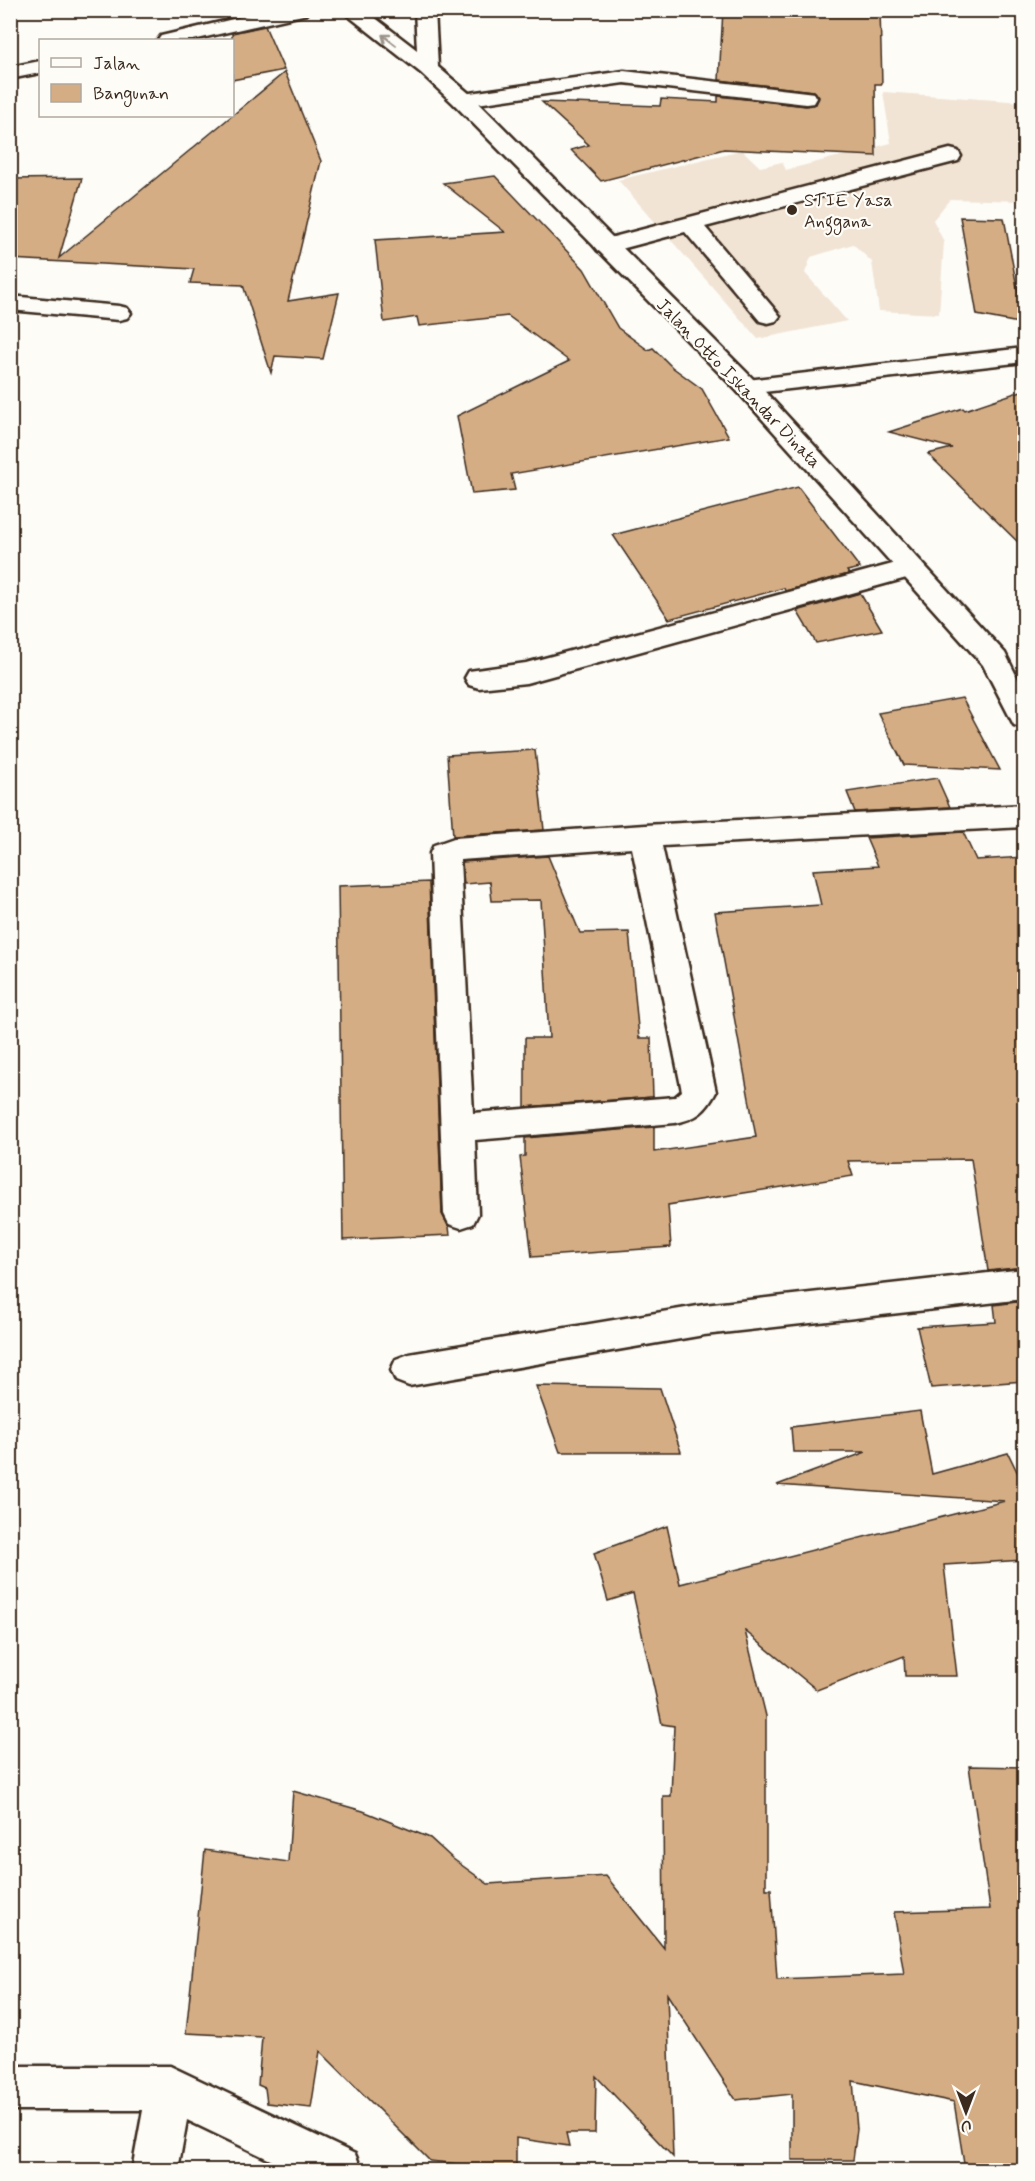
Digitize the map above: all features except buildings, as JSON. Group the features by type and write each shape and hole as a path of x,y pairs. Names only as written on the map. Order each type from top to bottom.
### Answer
{"street":[{"path":"203,33 236,10"},
{"path":"173,39 300,10"},
{"name":"Jalan Otto Iskandar Dinata","path":"351,10 428,69 463,100 747,387 995,660 1024,717"},
{"path":"425,10 428,69"},
{"path":"10,73 39,67"},
{"path":"463,100 624,76 806,98"},
{"path":"606,246 950,156"},
{"path":"689,223 768,316"},
{"path":"10,303 119,313"},
{"path":"747,387 1024,355"},
{"path":"478,678 526,673 911,568"},
{"path":"461,1214 443,856 445,853 454,849 645,836 1024,816"},
{"path":"458,1128 675,1110 694,1103 699,1092 645,836"},
{"path":"410,1370 704,1320 1024,1284"},
{"path":"10,2088 171,2088 339,2170"},
{"path":"155,2170 171,2088"}],"shaded area":[{"name":"STIE Yasa Anggana","path":"883,92 1023,102 1024,201 950,199 933,220 944,242 939,314 879,311 872,262 853,244 811,257 805,273 847,321 758,339 618,180 742,150 760,167 782,162 786,170 891,143"}],"place":[{"name":"STIE Yasa Anggana","path":"792,210"}]}
